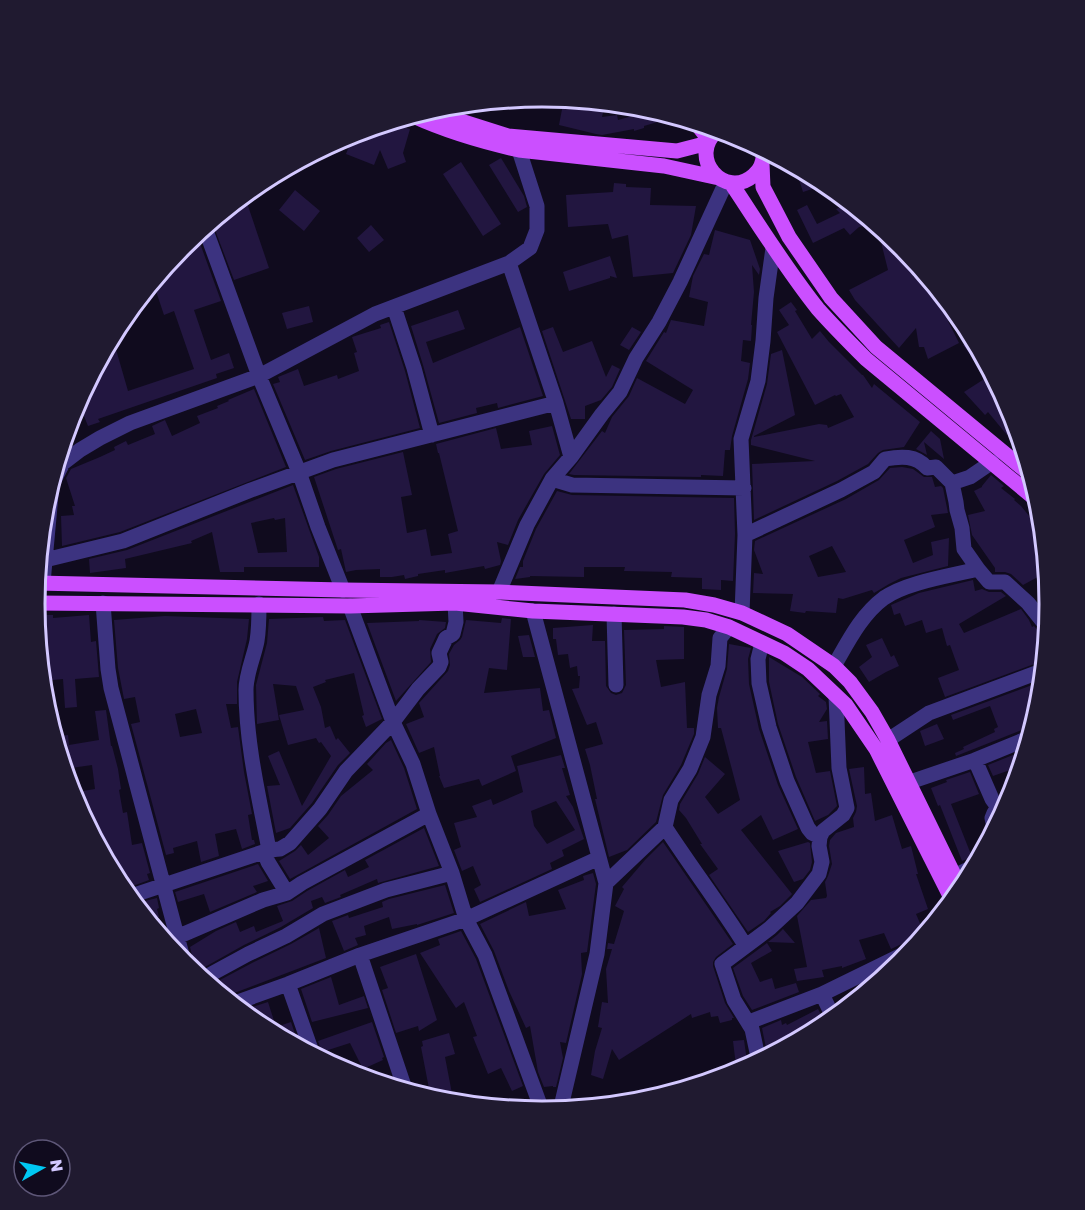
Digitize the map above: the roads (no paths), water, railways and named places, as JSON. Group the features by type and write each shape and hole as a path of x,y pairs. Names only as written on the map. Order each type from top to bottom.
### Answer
{"main road":[{"path":"447,117 508,136 678,152 712,138"},
{"path":"425,122 496,145 519,150 664,166 739,183 753,177 763,159"},
{"path":"712,138 706,153 707,163 712,171 725,181 818,309 866,359 1026,490"},
{"path":"764,160 764,188 789,237 831,298 876,347 1020,464"},
{"path":"46,583 499,592 685,600 742,613 787,634 834,666 855,690 872,712 888,740 956,880"},
{"path":"45,603 350,606 455,603 533,611 683,617 706,620 729,627 784,653 808,669 846,705 876,749 948,892"}],"street":[{"path":"66,461 100,438 130,423 259,376 375,314 509,263 530,248 537,230 537,206 519,150"},
{"path":"499,592 527,525 552,479 620,392 636,358 659,322 680,282 725,181"},
{"path":"208,237 259,376 299,472 310,507 343,590"},
{"path":"742,613 745,535 741,439 758,381 773,248"},
{"path":"509,263 556,403 571,457"},
{"path":"394,307 414,368 432,435"},
{"path":"47,559 123,541 333,460 556,403"},
{"path":"745,535 842,490 874,472 885,459 913,458 927,468 936,467 952,483 964,549 978,570 989,582 1005,582 1028,603 1040,618"},
{"path":"952,483 970,477 992,462"},
{"path":"552,479 572,485 744,488"},
{"path":"834,666 866,615 885,598 905,588 978,570"},
{"path":"103,603 111,688 179,945"},
{"path":"138,893 269,850 280,849 290,843 320,809 346,771 393,722 418,689 439,667 440,653 446,638 453,634 456,621 455,603"},
{"path":"259,604 258,638 246,689 249,729 269,850 266,857 287,892"},
{"path":"350,606 393,722 413,764 466,919 485,955 539,1102"},
{"path":"533,611 606,883 597,954 562,1101"},
{"path":"614,614 616,685"},
{"path":"606,883 665,827 671,800 690,769 703,737 709,695 718,666 720,638 729,627"},
{"path":"762,643 758,659 759,683 769,727 787,781 808,828 820,837"},
{"path":"888,740 929,712 1035,673"},
{"path":"757,1054 752,1029 734,1000 722,964 770,928 797,903 819,874 822,862 820,837 823,831 843,815 847,807 839,768 837,696"},
{"path":"910,782 975,760 1021,741"},
{"path":"975,760 992,799 998,805"},
{"path":"177,937 287,892 429,814"},
{"path":"665,827 745,945"},
{"path":"241,1001 466,919 599,858"},
{"path":"954,876 962,872"},
{"path":"209,975 286,936 323,914 386,891 452,873"},
{"path":"360,956 403,1082"},
{"path":"749,1022 822,994 889,962"},
{"path":"288,984 309,1044"},
{"path":"822,994 830,1011"}]}
